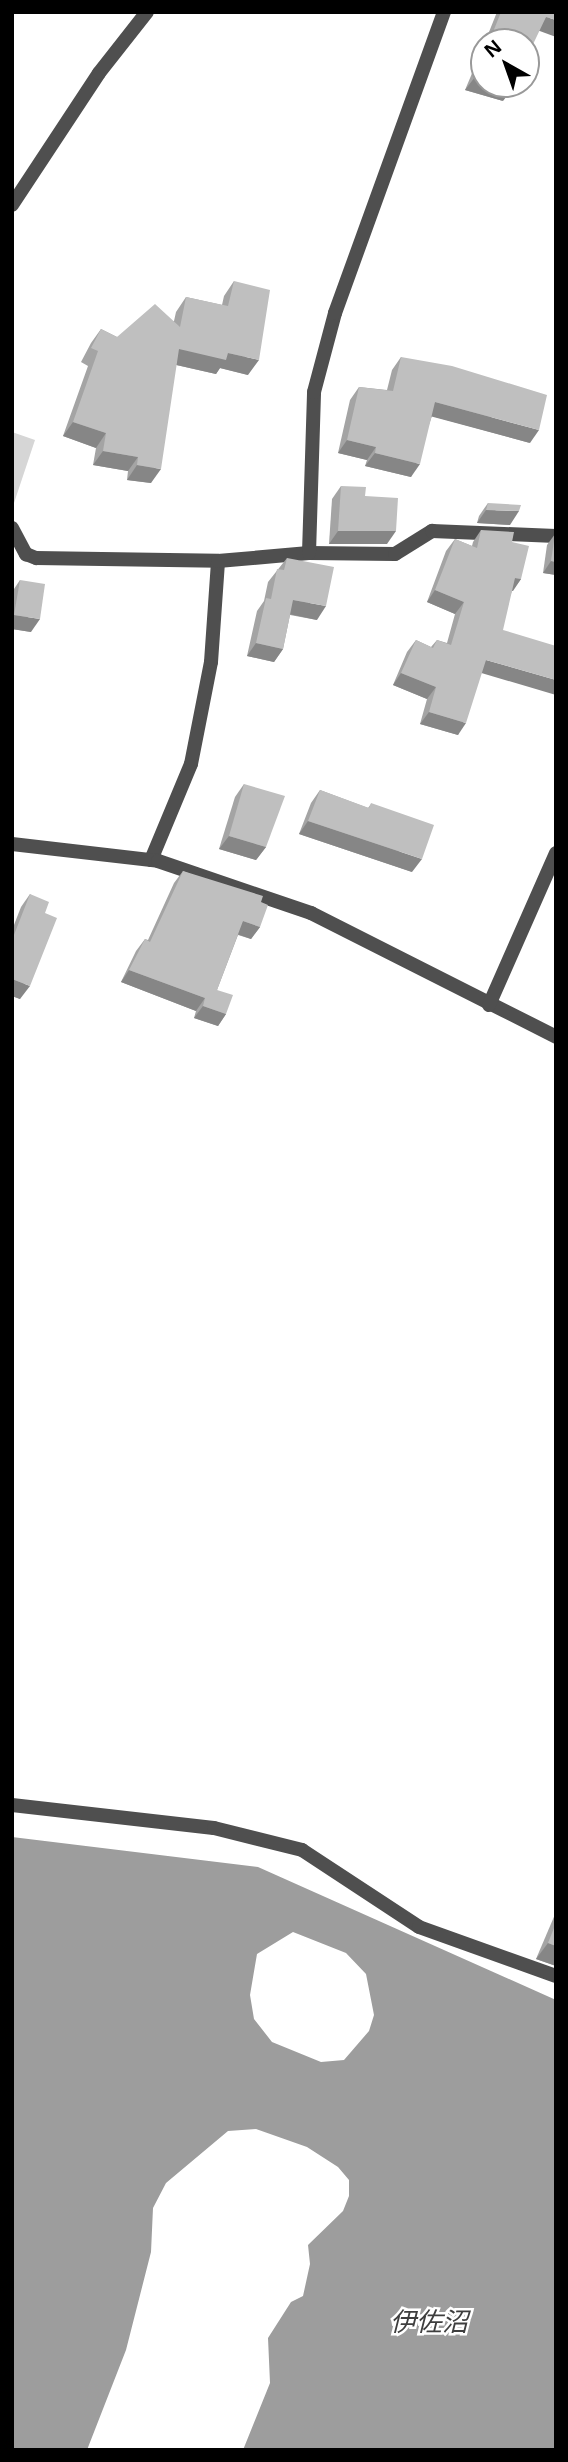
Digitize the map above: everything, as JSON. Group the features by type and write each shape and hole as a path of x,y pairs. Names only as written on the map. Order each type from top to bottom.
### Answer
{"street":[{"path":"12,205 99,73 147,12"},
{"path":"309,553 314,392 335,313 444,12"},
{"path":"12,528 26,554 36,558 218,561 309,553 395,554 432,531 556,536"},
{"path":"151,860 191,764 211,662 218,561"},
{"path":"12,844 151,860 311,913 556,1037"},
{"path":"489,1005 556,853"},
{"path":"12,1805 214,1828 302,1850 419,1927 556,1976"}],"shaded area":[{"path":"12,432 35,440 12,509"}],"water":[{"name":"伊佐沼","path":"12,1837 258,1867 556,2000 556,2450 243,2450 270,2383 268,2338 291,2302 303,2296 310,2264 308,2245 343,2211 349,2196 349,2180 338,2167 307,2147 256,2129 228,2131 166,2183 153,2208 151,2252 126,2350 87,2450 12,2450","holes":["293,1932 346,1953 366,1974 374,2015 369,2031 344,2060 321,2062 272,2042 254,2019 250,1995 257,1954"]}],"building":[{"path":"501,12 556,12 556,20 546,17 540,30 495,28"},
{"path":"234,281 270,290 259,360 228,353 226,360 179,349 161,469 137,465 138,457 103,451 106,433 73,422 98,351 91,348 101,329 117,337 155,304 180,327 186,297 228,306"},
{"path":"401,357 452,366 547,395 539,430 435,402 420,464 375,453 376,447 347,440 359,387 393,391"},
{"path":"341,486 366,487 365,496 398,498 396,531 338,531"},
{"path":"488,503 521,505 519,511 486,510"},
{"path":"481,530 514,532 512,542 529,546 521,579 515,578 503,630 556,646 556,680 486,660 466,723 429,712 436,687 401,673 416,640 433,648 437,640 451,645 464,602 435,590 455,539 477,548"},
{"path":"556,534 556,562 551,561"},
{"path":"287,558 334,567 326,606 293,600 283,649 256,643 266,598 271,599 277,569 284,570"},
{"path":"20,580 45,584 40,619 14,615"},
{"path":"244,784 285,796 266,847 229,836"},
{"path":"320,790 369,808 371,803 434,825 422,859 308,821"},
{"path":"183,871 263,896 261,902 268,905 260,927 243,921 217,990 233,995 226,1014 203,1006 205,998 129,970 145,939 150,942"},
{"path":"30,894 49,902 45,913 57,918 30,986 12,979 12,940"},
{"path":"556,1923 556,1946 548,1943"}]}
